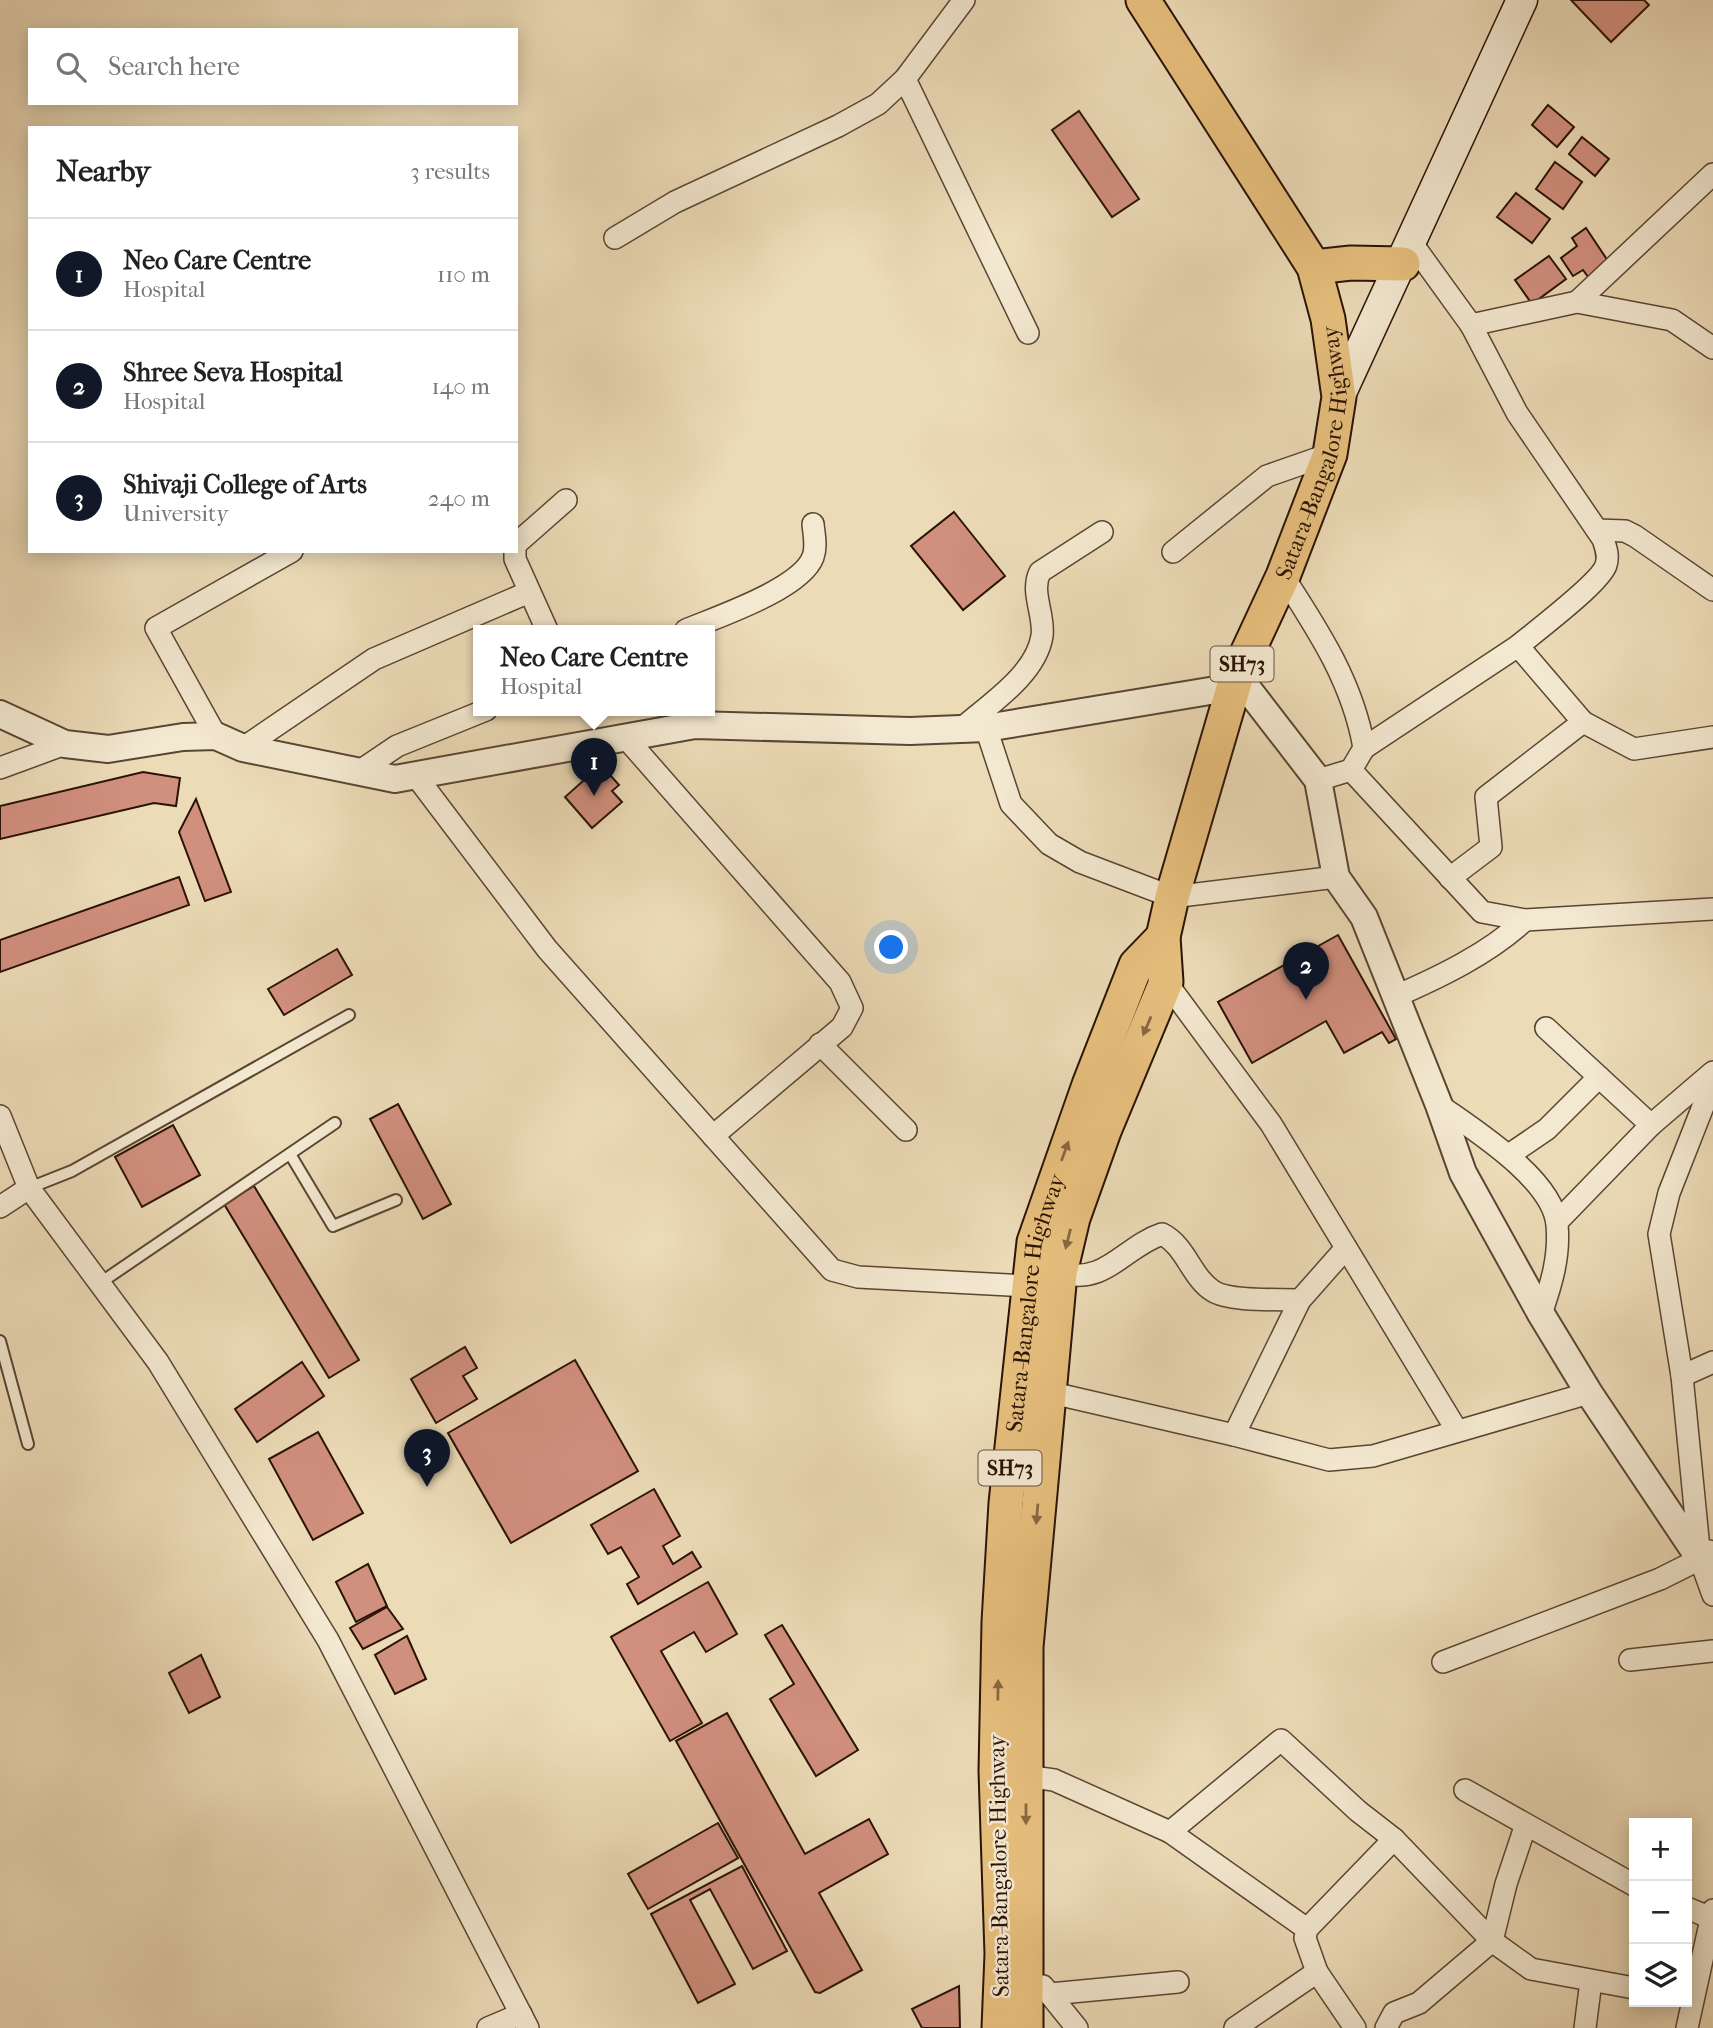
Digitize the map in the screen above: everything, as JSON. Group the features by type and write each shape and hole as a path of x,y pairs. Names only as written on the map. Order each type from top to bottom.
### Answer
{"main road":[{"name":"Satara-Bangalore Highway","path":"1026,2028 1039,1985 1026,1776 1026,1647 1059,1273 1073,1218 1104,1131 1166,982 1163,937 1172,897 1236,681 1283,576 1330,454 1339,397 1328,319 1314,267 1143,0"},
{"path":"1339,397 1522,0"},
{"path":"1314,267 1407,253"},
{"name":"Satara-Bangalore Highway","path":"999,2028 1002,1954 996,1771 999,1622 1006,1503 1027,1286 1034,1242 1047,1200 1136,965 1163,937"}],"street":[{"path":"615,239 675,202 838,127 878,104 905,79 964,0"},
{"path":"905,79 1028,333"},
{"path":"1577,302 1713,174"},
{"path":"1318,780 1351,770 1364,748 1518,646 1606,567 1608,554 1597,530 1517,413 1471,325 1407,253"},
{"path":"1471,325 1577,302 1672,320 1713,348"},
{"path":"1173,552 1266,476 1330,454"},
{"path":"518,541 566,500"},
{"path":"697,625 781,588 802,573 813,559 816,547 813,524"},
{"path":"1597,530 1625,531 1635,536 1713,590"},
{"path":"974,729 1021,675 1037,651 1042,635 1035,581 1040,572 1102,532"},
{"path":"216,736 156,628 288,553"},
{"path":"515,553 515,559 545,625"},
{"path":"1283,576 1317,627 1345,682 1360,724 1364,748"},
{"path":"243,748 374,659 529,592"},
{"path":"1518,646 1583,722 1634,749 1713,737"},
{"path":"0,714 65,744 108,749 183,737 216,736 243,748 395,779 695,725 974,729 1236,681 1318,780 1336,877 1364,917 1439,1105 1463,1173 1541,1314 1589,1393 1709,1560"},
{"path":"360,771 397,746 473,715"},
{"path":"1450,878 1491,847 1486,797 1583,722"},
{"path":"974,729 1011,804 1049,844 1080,862 1172,897 1336,877"},
{"path":"626,738 840,982 852,1008 849,1018 713,1136"},
{"path":"0,768 65,744"},
{"path":"1351,770 1482,912 1525,920 1713,909"},
{"path":"416,776 547,949 832,1270 858,1277 1027,1286"},
{"path":"1394,997 1432,981 1507,936 1525,920"},
{"path":"1136,965 1166,982 1271,1125 1456,1429"},
{"path":"1546,1028 1651,1125"},
{"path":"820,1044 906,1130"},
{"path":"1557,1222 1651,1125 1713,1072"},
{"path":"1509,1155 1547,1129 1599,1077"},
{"path":"1713,1081 1669,1193 1659,1234 1713,1595"},
{"path":"1439,1105 1509,1155 1542,1192 1557,1222 1556,1271 1541,1314"},
{"path":"0,1116 29,1188 158,1362 328,1640 524,2021 488,2028"},
{"path":"0,1207 29,1188"},
{"path":"1059,1273 1075,1277 1091,1275 1112,1266 1149,1238 1162,1234 1172,1239 1211,1291 1224,1296 1300,1300"},
{"path":"1234,1434 1300,1300 1346,1248"},
{"path":"1682,1376 1713,1362"},
{"path":"1048,1392 1234,1434 1329,1460 1373,1456 1456,1429 1589,1393"},
{"path":"1443,1662 1582,1611 1709,1560"},
{"path":"1630,1660 1713,1651"},
{"path":"1170,1832 1281,1740 1358,1811 1394,1839 1492,1941 1531,1969 1629,1987"},
{"path":"1026,1776 1054,1780 1170,1832 1307,1928"},
{"path":"1465,1790 1525,1827 1629,1882"},
{"path":"1386,2028 1394,2013 1419,2003 1492,1941 1506,1884 1525,1827"},
{"path":"1355,2028 1317,1972 1305,1938 1307,1928 1394,1839"},
{"path":"1692,1909 1712,1914 1708,1961 1692,1993"},
{"path":"1236,2028 1317,1972"},
{"path":"1585,2028 1591,1981"},
{"path":"1039,1985 1178,1982"},
{"path":"1039,1985 1077,2028"},
{"path":"1687,2028 1689,2007"}],"lane":[{"path":"29,1188 72,1171 349,1015"},
{"path":"100,1283 335,1124"},
{"path":"290,1154 333,1226 396,1200"},
{"path":"0,1341 28,1444"}],"building":[{"path":"1571,0 1644,0 1649,5 1611,42"},
{"path":"1548,105 1574,127 1557,147 1532,125"},
{"path":"1079,111 1139,199 1112,217 1052,130"},
{"path":"1582,137 1609,159 1595,176 1569,154"},
{"path":"1555,162 1582,182 1563,209 1536,189"},
{"path":"1516,193 1550,219 1532,243 1497,217"},
{"path":"1586,228 1612,267 1591,281 1583,270 1573,276 1561,258 1577,246 1572,238"},
{"path":"1549,256 1566,279 1532,304 1515,280"},
{"path":"954,512 1005,576 963,610 911,546"},
{"path":"601,765 619,785 612,791 622,802 592,828 565,797"},
{"path":"143,772 180,778 176,806 154,803 0,839 0,806"},
{"path":"196,799 231,892 205,901 179,832"},
{"path":"179,877 189,905 0,972 0,940"},
{"path":"1338,935 1396,1039 1389,1043 1382,1032 1344,1053 1326,1021 1252,1063 1218,1002"},
{"path":"337,949 352,975 284,1015 268,989"},
{"path":"398,1104 451,1204 423,1219 370,1119"},
{"path":"173,1125 200,1175 142,1207 115,1157"},
{"path":"254,1186 359,1360 329,1378 224,1204"},
{"path":"465,1347 477,1368 463,1376 477,1399 436,1423 411,1379"},
{"path":"575,1360 638,1471 511,1543 448,1433"},
{"path":"302,1362 324,1396 257,1442 235,1409"},
{"path":"318,1432 363,1513 313,1540 269,1459"},
{"path":"654,1489 680,1536 663,1546 673,1564 692,1552 701,1567 638,1604 627,1584 639,1577 621,1547 608,1554 591,1525"},
{"path":"368,1564 387,1606 356,1622 336,1582"},
{"path":"708,1582 737,1634 706,1652 694,1632 661,1651 702,1723 670,1741 611,1637"},
{"path":"387,1607 403,1629 363,1649 350,1628"},
{"path":"782,1625 858,1750 816,1776 770,1699 794,1684 765,1635"},
{"path":"407,1636 426,1679 395,1694 375,1655"},
{"path":"201,1655 220,1697 189,1713 169,1673"},
{"path":"727,1713 805,1854 869,1819 888,1854 819,1893 862,1970 820,1993 815,1992 676,1741"},
{"path":"718,1823 738,1858 648,1909 628,1874"},
{"path":"742,1866 787,1951 753,1969 710,1889 690,1900 735,1984 698,2003 651,1914"},
{"path":"959,1986 960,2028 922,2028 912,2009"}],"place":[{"name":"Neo Care Centre","path":"594,796"},
{"name":"Shree Seva Hospital","path":"1306,1000"},
{"name":"Shivaji College of Arts","path":"427,1487"}]}
